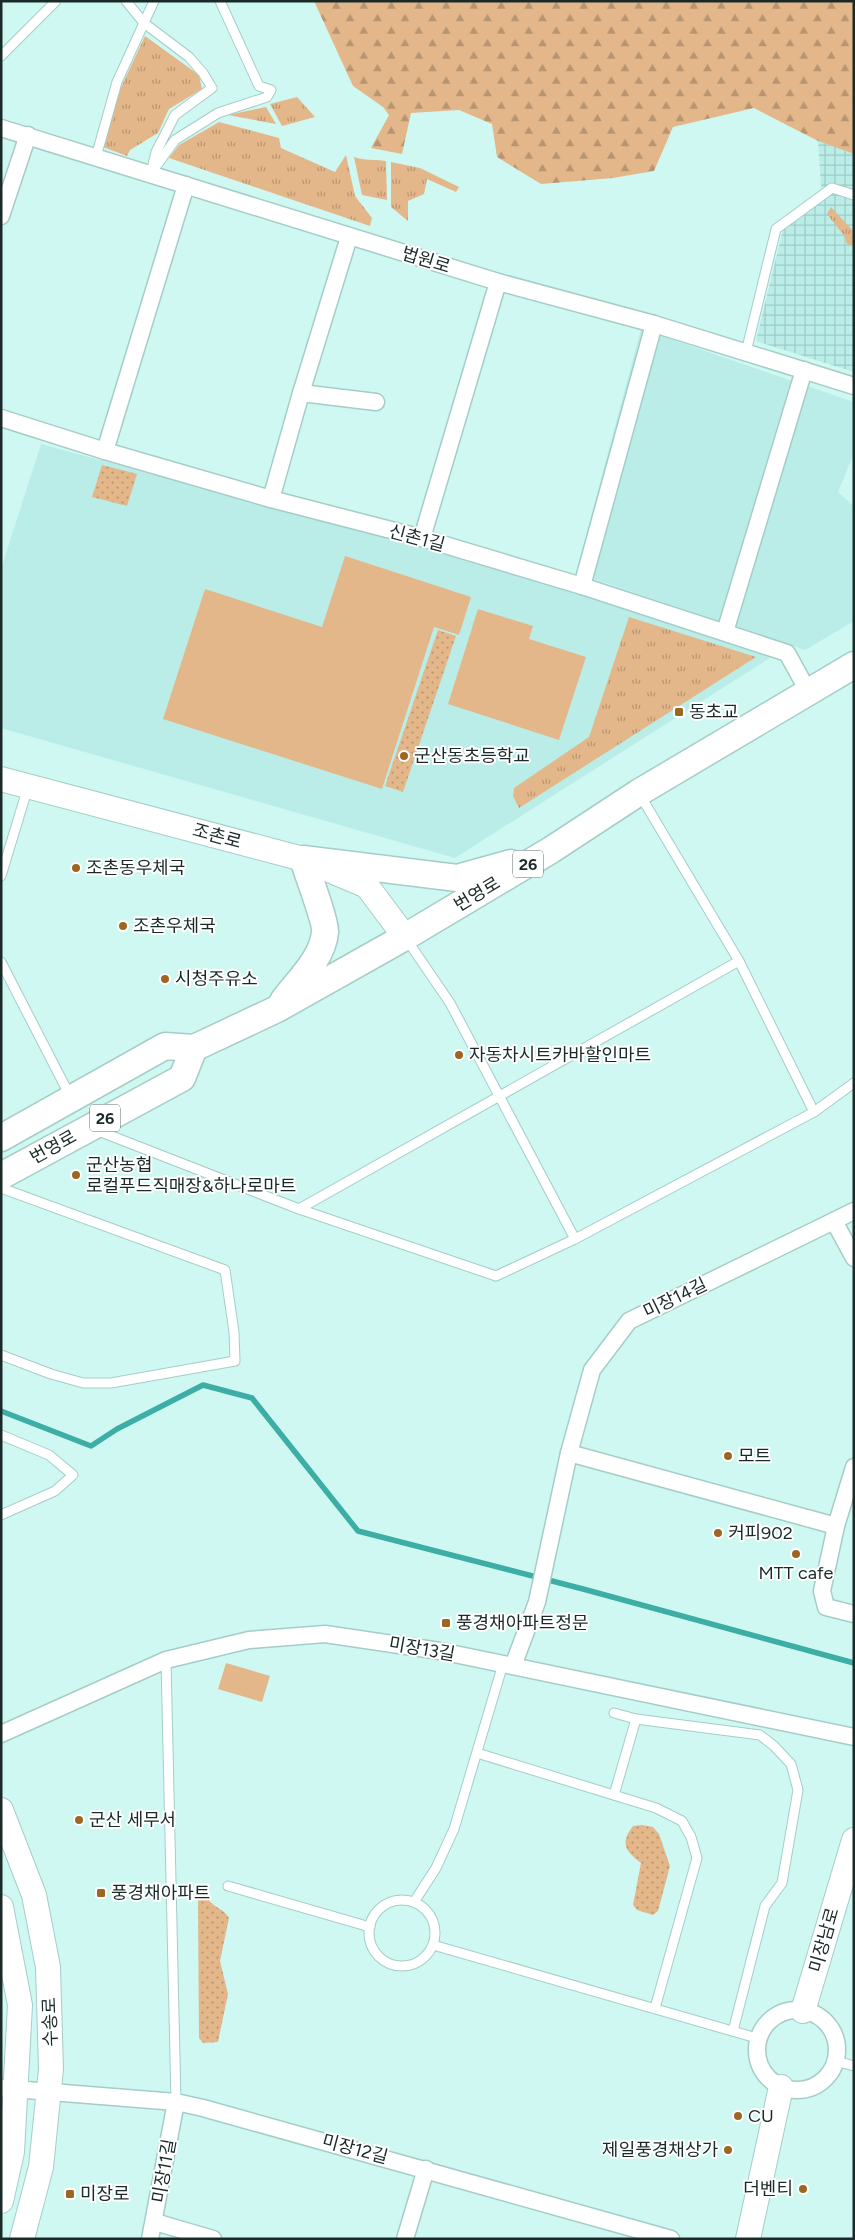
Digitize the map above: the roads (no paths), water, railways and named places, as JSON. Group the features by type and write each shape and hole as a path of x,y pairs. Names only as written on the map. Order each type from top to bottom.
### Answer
{"main road":[{"name":"번영로","path":"1,1138 165,1046 194,1048 277,1009 405,937 551,850 638,793 854,665"},
{"path":"277,1009 309,968 322,945 325,931 303,859 456,878 494,869 551,850"},
{"name":"번영로","path":"1,1176 88,1127 182,1078 194,1048"}],"street":[{"name":"법원로","path":"1,128 151,173 349,237 498,282 654,324 854,386"},
{"path":"1,216 28,135"},
{"path":"105,451 186,185"},
{"path":"270,499 349,237"},
{"path":"422,538 498,282"},
{"path":"582,586 654,324"},
{"path":"725,632 804,370"},
{"path":"301,393 376,402"},
{"name":"신촌1길","path":"1,418 105,451 270,499 422,538 582,586 787,653 809,693"},
{"name":"조촌로","path":"1,779 303,859 367,886 405,937"},
{"name":"미장14길","path":"508,1665 537,1602 568,1453 592,1370 629,1321 854,1211"},
{"path":"834,1221 854,1258"},
{"path":"568,1453 836,1526"},
{"path":"854,1468 836,1526 822,1591 826,1607 854,1614"},
{"name":"미장13길","path":"1,1734 166,1660 249,1640 325,1634 440,1651 854,1737"},
{"name":"수송로","path":"1,1810 34,1895 48,1967 51,2069 25,2089 1,2201"},
{"name":"미장남로","path":"803,2011 854,1840"},
{"name":"수송로","path":"1,1907 20,2005 25,2089 41,2167 22,2239"},
{"path":"795,2010 803,2011 822,2018 831,2028 837,2047 836,2061 831,2072 821,2083 809,2089 795,2090 774,2084 764,2074 758,2061 757,2047 762,2032 770,2020 782,2013 795,2010"},
{"path":"748,2239 781,2087"},
{"name":"미장12길","path":"25,2089 176,2102 203,2108 426,2169 651,2236 671,2239"},
{"name":"미장11길","path":"150,2239 155,2222 176,2102"},
{"path":"405,2239 426,2169"},
{"path":"155,2222 213,2239"}],"lane":[{"path":"1,56 56,1"},
{"path":"126,1 144,23 189,57 203,73 212,88 175,115 156,152 151,173"},
{"path":"96,157 117,82 154,1"},
{"path":"151,173 175,140 218,114 267,97 271,90 259,86 220,1"},
{"path":"746,352 776,229 832,188 854,195"},
{"path":"1,876 28,786"},
{"path":"638,793 739,961 814,1112"},
{"path":"405,937 450,1002 575,1239"},
{"path":"299,1209 739,961"},
{"path":"1,962 71,1098"},
{"path":"88,1127 299,1209 496,1276 575,1239 814,1112 854,1083"},
{"path":"1,1188 225,1270 234,1332 235,1361 111,1383 83,1383 51,1374 1,1355"},
{"path":"1,1435 49,1455 73,1475 55,1491 1,1515"},
{"path":"166,1660 176,2102"},
{"path":"414,1902 436,1868 454,1829 477,1753 508,1665"},
{"path":"614,1713 636,1719 760,1735 774,1746 791,1764 798,1790 782,1883 766,1906 733,2031"},
{"path":"614,1795 636,1719"},
{"path":"477,1753 656,1808 682,1821 691,1837 698,1858 655,2008"},
{"path":"228,1886 370,1927"},
{"path":"400,1900 414,1902 429,1913 434,1923 433,1945 419,1961 409,1965 398,1966 388,1963 379,1957 373,1948 370,1938 370,1927 373,1916 380,1908 390,1902 400,1900"},
{"path":"433,1945 760,2039"},
{"path":"836,2061 854,2066"}],"waterway":[{"path":"1,1411 91,1446 117,1429 203,1385 252,1398 358,1531 583,1589 854,1663"}],"place":[{"name":"동초교","path":"679,712"},
{"name":"군산동초등학교","path":"404,756"},
{"name":"조촌동우체국","path":"76,868"},
{"name":"조촌우체국","path":"123,926"},
{"name":"시청주유소","path":"165,979"},
{"name":"자동차시트카바할인마트","path":"459,1055"},
{"name":"군산농협 로컬푸드직매장&하나로마트","path":"76,1175"},
{"name":"모트","path":"728,1456"},
{"name":"커피902","path":"718,1533"},
{"name":"MTT cafe","path":"796,1554"},
{"name":"풍경채아파트정문","path":"446,1623"},
{"name":"군산 세무서","path":"79,1820"},
{"name":"풍경채아파트","path":"101,1893"},
{"name":"CU","path":"738,2116"},
{"name":"제일풍경채상가","path":"728,2150"},
{"name":"더벤티","path":"803,2189"},
{"name":"미장로","path":"70,2194"}]}
